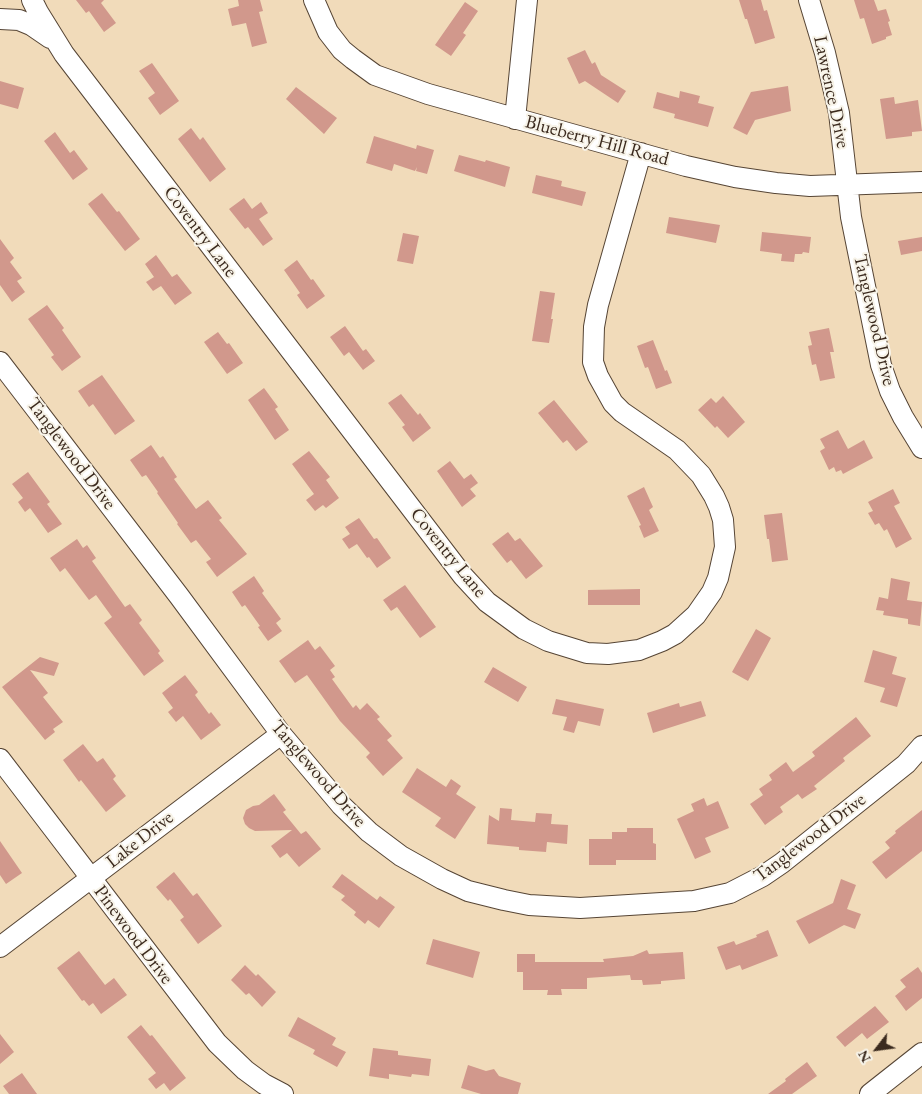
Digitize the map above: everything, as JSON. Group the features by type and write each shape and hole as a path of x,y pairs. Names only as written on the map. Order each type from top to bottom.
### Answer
{"street":[{"name":"Coventry Lane","path":"32,0 55,42 463,576 487,602 524,629 548,641 587,653 613,654 639,650 662,641 686,624 712,592 720,570 725,547 719,506 702,476 677,450 622,412 613,403 598,376 594,362 594,327 598,305 641,153"},
{"name":"Blueberry Hill Road","path":"314,0 320,17 332,38 342,50 375,75 428,94 719,173 776,183 810,186 922,182"},
{"path":"516,119 527,0"},
{"name":"Lawrence Drive","path":"809,0 839,113 848,186"},
{"name":"Coventry Lane","path":"0,19 13,19 32,25 55,42"},
{"name":"Tanglewood Drive","path":"848,186 851,217 881,365 890,391 922,448"},
{"name":"Tanglewood Drive","path":"0,362 173,588 281,734 341,805 369,832 401,856 442,879 477,893 529,905 604,907 694,901 711,898 738,890 763,876 794,854 906,764 922,746"},
{"name":"Lake Drive","path":"0,947 281,734"},
{"name":"Pinewood Drive","path":"0,759 217,1044 245,1070 283,1094"},
{"path":"870,1094 922,1053"}],"building":[{"path":"76,0 104,0 101,3 116,23 104,32 89,11 86,13"},
{"path":"238,0 260,0 263,11 259,12 267,43 252,47 246,23 232,26 228,9 239,6"},
{"path":"739,0 761,0 764,11 767,10 775,38 755,44"},
{"path":"854,0 874,0 878,11 886,9 892,35 872,44 864,18 860,19"},
{"path":"465,2 478,11 463,33 466,35 451,56 435,45"},
{"path":"585,50 592,64 595,62 601,75 626,91 618,103 585,81 579,84 567,58"},
{"path":"152,63 179,101 160,115 148,98 155,93 139,71"},
{"path":"0,81 24,88 18,109 0,104"},
{"path":"788,86 791,111 755,120 747,135 733,128 751,92"},
{"path":"296,87 337,118 324,134 286,99"},
{"path":"680,91 700,96 698,103 714,107 708,127 674,118 675,114 653,108 657,92 679,98"},
{"path":"894,97 895,104 918,100 922,131 912,132 912,136 886,139 880,99"},
{"path":"191,128 200,140 203,137 226,169 210,182 178,139"},
{"path":"55,132 70,153 74,150 88,169 73,180 44,141"},
{"path":"374,136 416,149 417,145 434,150 427,174 416,171 417,167 415,171 394,164 392,171 366,163"},
{"path":"459,155 510,167 505,187 454,171"},
{"path":"536,175 562,181 561,186 586,192 582,206 532,193"},
{"path":"102,193 117,212 119,211 140,239 125,251 88,204"},
{"path":"244,198 252,209 261,202 268,213 259,219 273,239 263,246 248,227 245,229 229,209"},
{"path":"669,217 720,225 716,243 666,233"},
{"path":"762,232 811,237 809,253 795,254 794,262 781,261 782,254 760,251"},
{"path":"403,233 419,236 413,264 397,261"},
{"path":"922,237 922,251 901,255 898,241"},
{"path":"0,239 14,258 10,262 22,278 17,281 25,292 12,302 0,285"},
{"path":"156,255 172,277 177,274 192,293 175,305 161,286 153,291 146,282 154,277 145,264"},
{"path":"297,260 325,296 307,309 297,295 300,293 284,270"},
{"path":"540,291 555,293 549,343 532,341"},
{"path":"47,305 64,328 62,330 81,357 62,371 51,357 54,355 28,319"},
{"path":"345,326 363,351 366,349 375,361 363,370 349,352 344,356 330,337"},
{"path":"829,328 834,352 830,352 835,378 820,381 816,364 812,365 808,346 812,345 809,332"},
{"path":"218,332 227,344 229,343 243,363 227,374 204,342"},
{"path":"653,340 665,371 667,370 672,383 656,389 648,367 645,368 637,346"},
{"path":"102,375 135,421 115,435 93,404 89,407 78,391"},
{"path":"264,388 278,407 275,409 289,430 275,440 248,400"},
{"path":"401,394 418,415 420,413 431,428 413,442 402,427 405,425 388,403"},
{"path":"723,396 745,422 728,438 717,426 715,428 698,410 711,398 716,403"},
{"path":"554,400 588,442 576,451 567,440 563,443 538,413"},
{"path":"838,430 848,449 864,440 873,458 843,474 841,470 836,472 834,467 829,470 820,451 825,448 820,439"},
{"path":"151,445 160,458 163,456 177,477 174,479 196,509 208,500 222,518 219,520 247,554 217,577 206,562 211,559 196,540 191,543 146,475 142,477 130,460"},
{"path":"309,451 330,477 326,480 339,498 326,508 323,505 315,511 306,500 314,494 292,464"},
{"path":"450,461 464,479 471,474 478,483 470,489 476,496 462,507 437,471"},
{"path":"28,472 50,502 47,504 62,524 48,533 30,508 25,512 18,502 23,498 12,484"},
{"path":"644,487 653,507 649,510 659,531 644,538 639,526 641,525 627,496"},
{"path":"893,489 900,503 894,506 912,539 896,548 887,529 884,531 879,523 875,525 868,513 873,511 868,502"},
{"path":"782,513 788,560 772,562 764,515"},
{"path":"359,518 374,539 377,538 391,558 377,568 357,544 349,549 342,539 350,534 345,527"},
{"path":"508,532 515,541 520,538 543,566 526,579 511,560 507,563 492,544"},
{"path":"77,539 83,548 87,545 96,558 92,561 125,607 130,604 142,620 139,623 160,651 158,653 164,661 144,676 104,623 112,617 96,595 89,600 65,568 60,572 50,558"},
{"path":"254,576 264,591 262,593 281,619 276,623 282,631 268,641 245,605 242,607 232,592"},
{"path":"891,578 910,582 907,600 922,602 920,626 908,624 908,619 883,615 884,611 876,610 879,597 888,599"},
{"path":"405,585 436,627 420,638 397,607 391,611 383,600"},
{"path":"640,589 640,605 588,605 588,590"},
{"path":"756,629 771,638 748,681 732,672"},
{"path":"308,640 315,650 320,646 335,666 330,670 335,677 332,679 353,708 356,705 360,710 367,703 380,717 377,719 392,736 387,740 403,758 383,776 366,757 370,753 340,721 307,675 295,683 279,661"},
{"path":"873,650 897,657 892,674 906,678 897,707 880,702 885,688 864,682"},
{"path":"40,657 59,663 54,676 30,670 48,693 43,697 63,722 53,729 55,732 45,740 2,687"},
{"path":"493,667 527,687 518,702 484,682"},
{"path":"185,675 198,692 195,695 209,714 211,712 221,725 201,740 183,716 176,722 168,712 173,708 162,693"},
{"path":"556,699 604,709 600,726 578,721 574,733 563,730 567,717 552,714"},
{"path":"701,701 706,716 653,733 647,713 679,703 680,707"},
{"path":"856,717 871,736 843,758 845,761 814,786 817,789 802,799 798,794 780,807 783,812 765,825 750,804 763,795 759,789 772,780 769,775 786,762 793,772 815,756 812,752"},
{"path":"83,744 97,762 103,758 116,776 113,779 126,796 106,812 81,780 79,782 63,760"},
{"path":"417,768 446,787 451,779 461,786 456,794 476,807 455,839 435,826 441,818 402,792"},
{"path":"274,794 286,810 283,812 301,834 306,831 321,849 299,867 287,853 280,858 271,846 292,830 255,831 245,824 243,818 246,810 259,805"},
{"path":"704,798 707,806 718,801 729,828 705,838 711,852 695,859 677,819 694,811 691,804"},
{"path":"500,808 512,809 511,820 535,822 536,813 552,814 551,824 568,825 567,844 547,842 546,852 519,850 519,847 487,844 489,815 499,821"},
{"path":"922,810 922,851 886,879 872,862 890,848 885,842 896,833 895,831"},
{"path":"627,828 653,828 656,860 616,860 616,865 589,865 589,839 612,839 612,832 627,832"},
{"path":"0,841 22,873 6,884 0,875"},
{"path":"174,872 193,896 197,893 222,926 198,944 180,920 184,917 170,899 168,901 156,887"},
{"path":"342,874 377,900 380,896 395,907 379,928 368,920 365,924 354,915 356,912 341,900 345,896 332,887"},
{"path":"841,879 856,885 847,909 861,914 855,929 844,925 809,944 796,921 833,903"},
{"path":"768,930 778,956 742,970 740,965 726,970 717,947 734,941 736,945 757,937 756,935"},
{"path":"433,939 480,952 473,978 426,964"},
{"path":"647,950 649,954 683,952 685,979 661,981 661,984 643,985 642,980 631,980 630,975 587,978 587,989 561,989 562,995 547,995 548,990 523,990 523,972 517,972 517,954 535,954 535,962 604,962 603,959 633,956"},
{"path":"79,951 105,985 114,978 127,995 101,1014 93,1003 89,1006 84,1000 82,1001 57,968"},
{"path":"245,965 256,976 258,974 276,992 262,1007 249,993 246,995 231,980"},
{"path":"918,967 922,973 922,998 906,1011 895,996 906,987 900,980"},
{"path":"875,1006 889,1022 867,1039 862,1033 845,1047 836,1037"},
{"path":"298,1017 336,1038 332,1045 346,1052 337,1067 313,1054 315,1050 288,1036"},
{"path":"141,1025 150,1036 152,1035 186,1078 170,1091 164,1083 156,1089 148,1079 156,1073 127,1037"},
{"path":"0,1034 14,1052 0,1064"},
{"path":"373,1048 398,1051 398,1055 431,1059 429,1076 412,1074 411,1077 389,1074 389,1079 369,1076"},
{"path":"807,1062 817,1076 792,1094 768,1094 786,1081 785,1079"},
{"path":"468,1065 486,1071 494,1069 499,1076 521,1083 518,1094 481,1094 461,1088"},
{"path":"22,1073 37,1094 9,1094 3,1086"}]}
